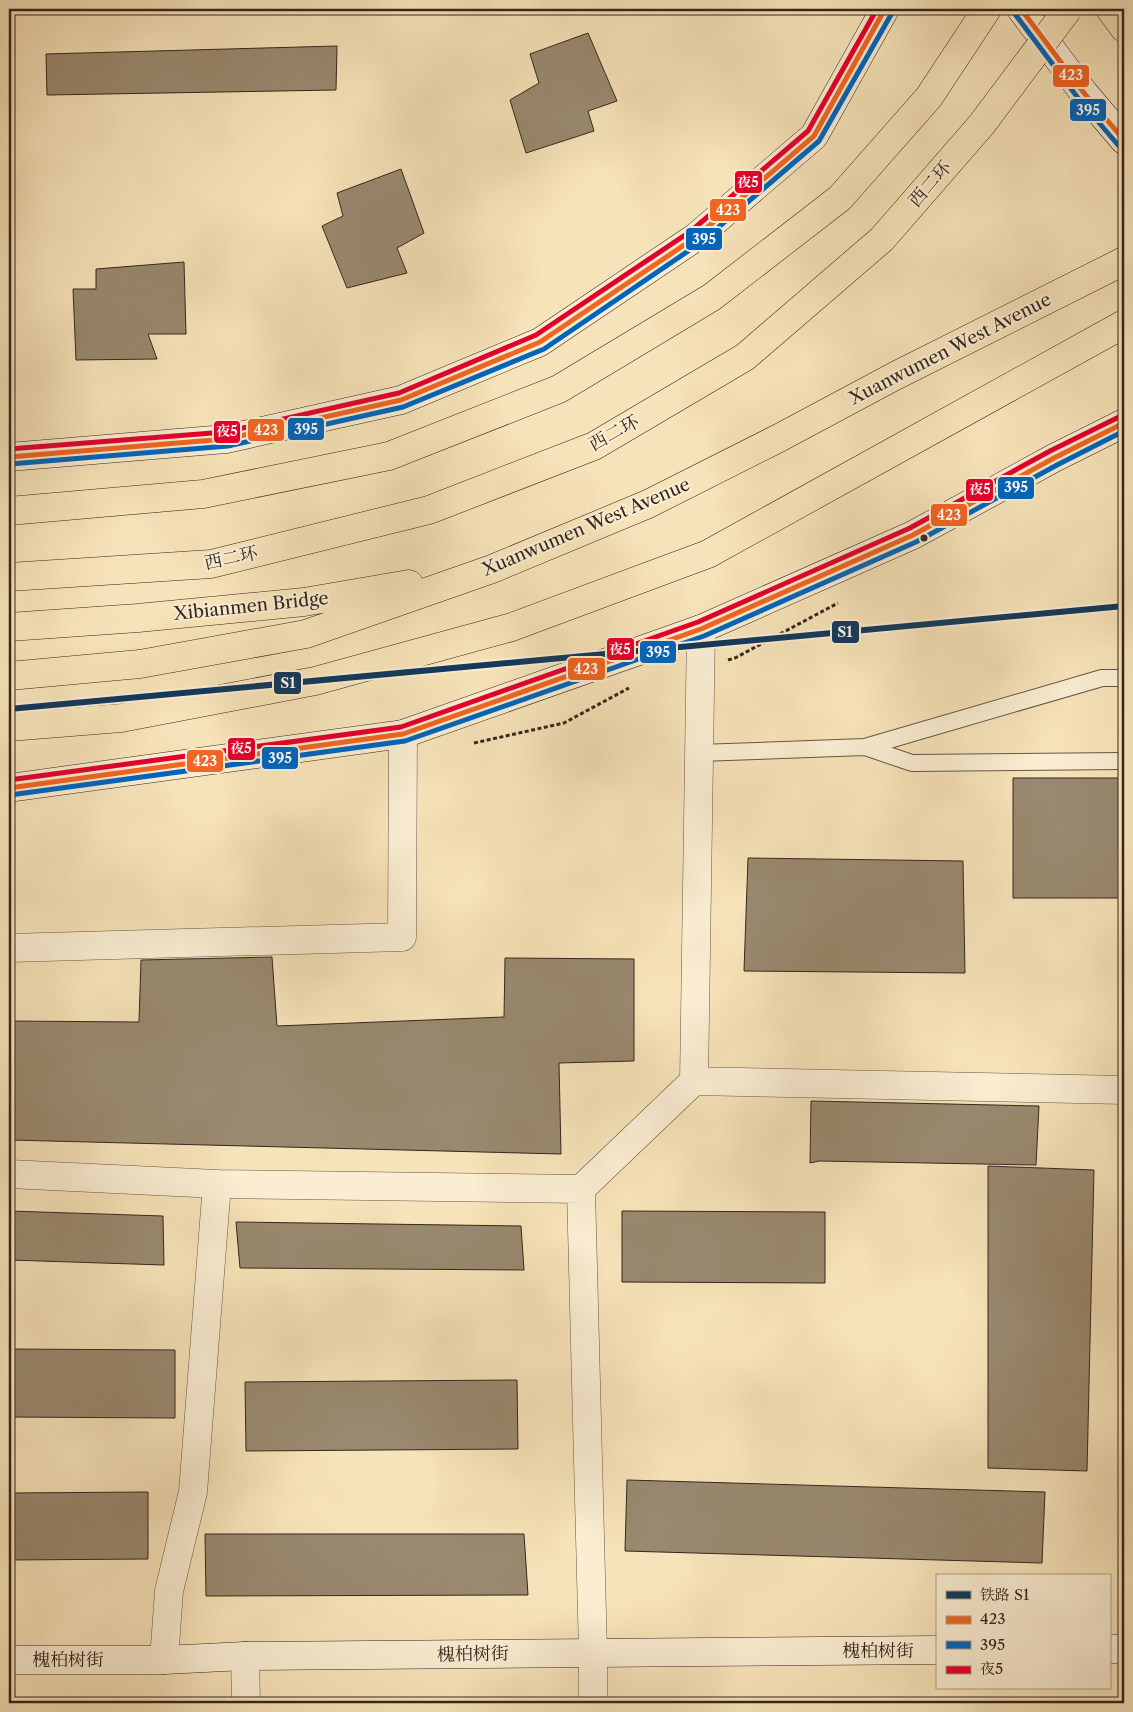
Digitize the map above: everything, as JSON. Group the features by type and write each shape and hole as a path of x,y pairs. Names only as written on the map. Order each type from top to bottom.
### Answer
{"highway":[{"path":"9,511 203,494 389,456 559,389 712,297 840,198 929,97 987,9"},
{"name":"西二环","path":"9,577 210,564 429,510 594,446 745,357 882,239 982,124 1068,9"},
{"path":"1110,9 1124,28"},
{"name":"Xuanwumen West Avenue","path":"9,676 140,664 306,634 492,569 648,504 779,438 895,376 1124,261"},
{"path":"9,727 121,718 314,681 512,627 708,554 1124,324"},
{"name":"Xibianmen Bridge","path":"9,627 138,618 304,602 492,569"}],"street":[{"path":"9,457 226,439 401,400 540,342 696,237 814,136 884,9"},
{"path":"1021,9 1084,93 1124,140"},
{"path":"9,788 403,734 701,629 913,535 1054,458 1124,423"},
{"path":"694,1081 701,629"},
{"path":"9,948 402,937 403,734"},
{"path":"9,1174 217,1184 581,1189 694,1081 1124,1090"},
{"path":"164,1660 169,1591 193,1492 217,1184"},
{"path":"581,1189 593,1703"},
{"path":"1110,1649 1124,1649"},
{"name":"槐柏树街","path":"9,1660 164,1660 245,1656 936,1650"},
{"path":"245,1656 246,1703"}],"lane":[{"path":"699,753 865,747 1102,678 1124,678"},
{"path":"865,747 912,763 1124,761"}],"building":[{"path":"588,33 617,101 588,111 594,131 526,153 510,100 539,83 530,54"},
{"path":"337,46 336,90 47,95 46,54"},
{"path":"401,169 424,233 397,248 407,273 347,288 322,226 343,216 337,193"},
{"path":"184,262 186,334 148,334 157,359 76,360 73,289 96,289 96,269"},
{"path":"1013,778 1124,778 1124,898 1013,898"},
{"path":"748,858 963,861 965,973 744,971"},
{"path":"272,957 277,1026 504,1017 505,958 634,959 634,1061 559,1063 561,1154 9,1140 9,1021 139,1022 141,960"},
{"path":"811,1101 1039,1106 1036,1165 819,1161 810,1163"},
{"path":"988,1166 1094,1170 1087,1471 988,1468"},
{"path":"9,1211 163,1216 164,1265 9,1260"},
{"path":"622,1211 825,1212 825,1283 622,1282"},
{"path":"236,1222 521,1226 524,1270 240,1268"},
{"path":"9,1349 175,1350 175,1418 9,1417"},
{"path":"517,1380 518,1449 246,1451 245,1382"},
{"path":"627,1480 1045,1492 1042,1563 625,1551"},
{"path":"148,1492 148,1559 9,1560 9,1493"},
{"path":"205,1534 524,1534 528,1595 206,1596"}],"rail line":[{"name":"S1","path":"9,709 1124,606"}],"transit line":[{"name":"夜5","path":"9,449 225,432 399,393 536,335 691,231 808,131 877,9"},
{"name":"423","path":"9,457 226,439 401,400 540,342 696,237 814,136 885,9"},
{"name":"423","path":"1021,9 1084,93 1124,140"},
{"name":"395","path":"10,464 228,446 403,407 544,349 700,243 819,141 892,13"},
{"name":"395","path":"1015,14 1078,98 1118,145"},
{"name":"夜5","path":"9,780 401,727 698,622 910,528 1050,451 1121,416"},
{"name":"423","path":"9,788 403,734 701,629 913,535 1054,458 1124,423"},
{"name":"395","path":"10,795 405,741 704,636 916,542 1057,465 1124,431"}]}
